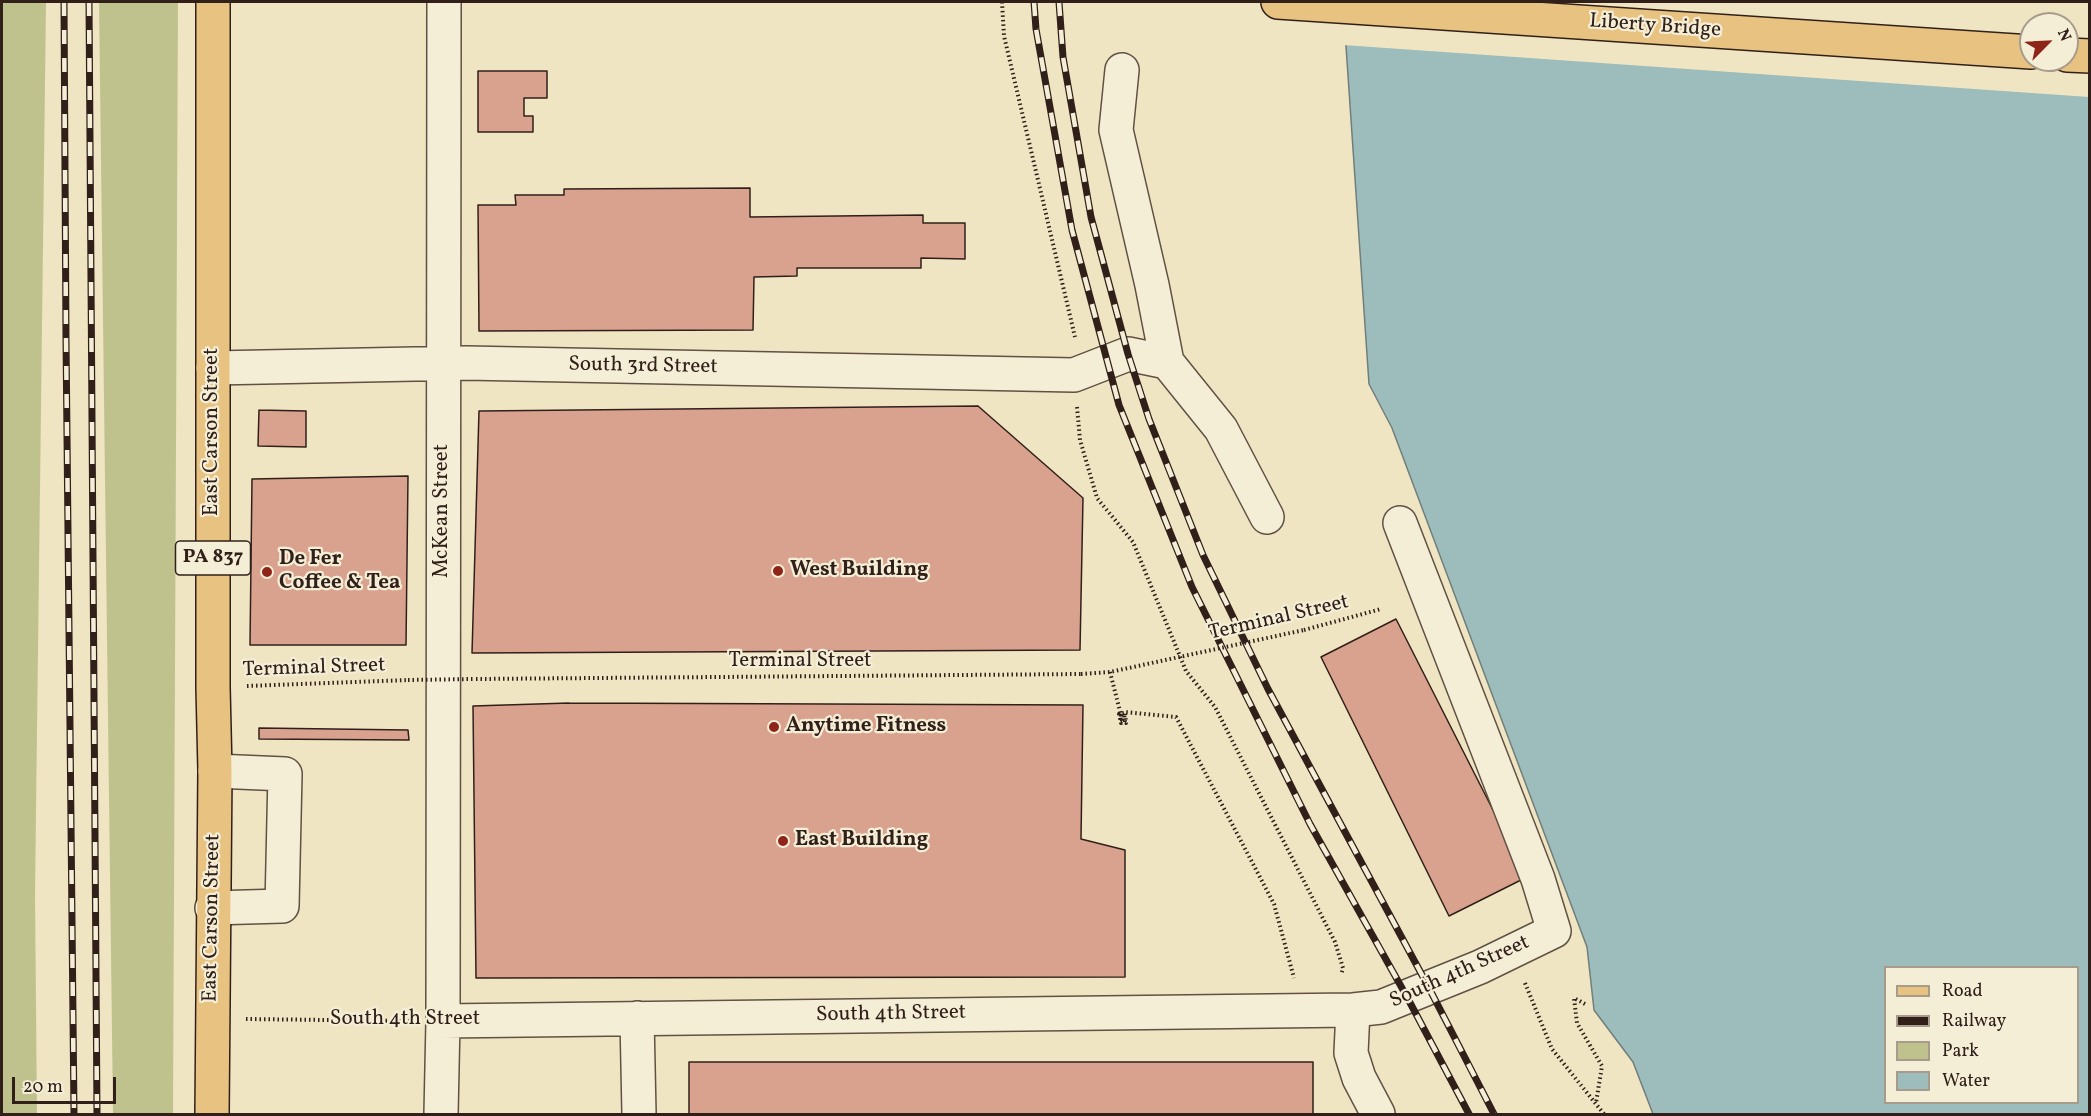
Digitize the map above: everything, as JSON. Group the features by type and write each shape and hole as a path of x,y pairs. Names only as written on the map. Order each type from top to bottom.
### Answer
{"main road":[{"name":"East Carson Street","path":"212,1114 212,908 215,771 213,2"},
{"name":"Liberty Bridge","path":"1278,2 2019,51"}],"street":[{"name":"McKean Street","path":"441,1114 444,2"},
{"path":"1122,70 1116,130 1152,285 1167,362 1221,429 1268,517"},
{"path":"1074,375 1128,354 1167,362"},
{"name":"South 3rd Street","path":"213,368 466,363 1074,375"},
{"name":"South 4th Street","path":"443,1021 1381,1008 1480,967 1554,931 1538,879 1400,523"},
{"path":"212,908 282,906 285,774 215,771"},
{"path":"1353,1010 1351,1053 1359,1078 1378,1114"},
{"path":"637,1018 639,1114"}],"path":[{"path":"1002,2 1004,36 1077,349 1074,375 1080,440 1097,498 1133,542 1186,671 1215,706 1335,942 1343,968"},
{"name":"Terminal Street","path":"213,687 472,679 1081,674 1110,672 1304,630 1381,609"},
{"path":"1110,672 1123,714 1126,723 1121,723 1119,714 1124,713 1125,722 1121,723 1120,714 1123,714 1124,721 1122,722 1123,714"},
{"path":"1123,714 1176,717 1274,904 1295,981"},
{"path":"1513,951 1552,1049 1604,1114"},
{"path":"1585,1004 1574,998 1577,1023 1602,1066 1596,1103"},
{"name":"South 4th Street","path":"212,1019 443,1021"}],"green space":[{"path":"2,2 46,2 35,894 37,1114 2,1114"},
{"path":"99,2 178,2 173,1114 113,1114"}],"water":[{"path":"1343,2 2089,2 2089,1114 1653,1114 1633,1062 1594,1010 1587,947 1392,428 1369,384"}],"pier":[{"path":"1340,2 2089,2 2089,97 1343,45"}],"building":[{"path":"478,71 547,71 547,98 524,98 524,116 533,116 533,132 478,132"},
{"path":"750,188 750,217 923,215 923,223 965,223 965,259 921,258 921,268 797,268 797,276 754,277 753,330 479,331 478,205 516,205 515,195 564,195 564,189"},
{"name":"West Building","path":"978,406 1083,498 1080,650 472,653 479,411"},
{"path":"259,410 306,411 306,447 258,446"},
{"path":"408,476 406,645 250,645 252,479"},
{"path":"1396,619 1527,877 1449,916 1321,657"},
{"name":"East Building","path":"569,703 1083,705 1081,839 1125,850 1125,977 476,978 473,706"},
{"path":"259,728 408,730 409,740 259,739"},
{"path":"689,1062 1313,1062 1313,1114 689,1114"}],"railway":[{"path":"64,2 74,1114"},
{"path":"89,2 97,1114"},
{"path":"1034,2 1036,29 1072,230 1119,405 1192,587 1310,824 1407,997 1469,1114"},
{"path":"1059,2 1063,57 1091,217 1128,354 1149,419 1203,555 1268,689 1494,1114"}],"place":[{"name":"West Building","path":"778,571"},
{"name":"De Fer Coffee & Tea","path":"267,572"},
{"name":"Anytime Fitness","path":"774,727"},
{"name":"East Building","path":"783,841"}]}
